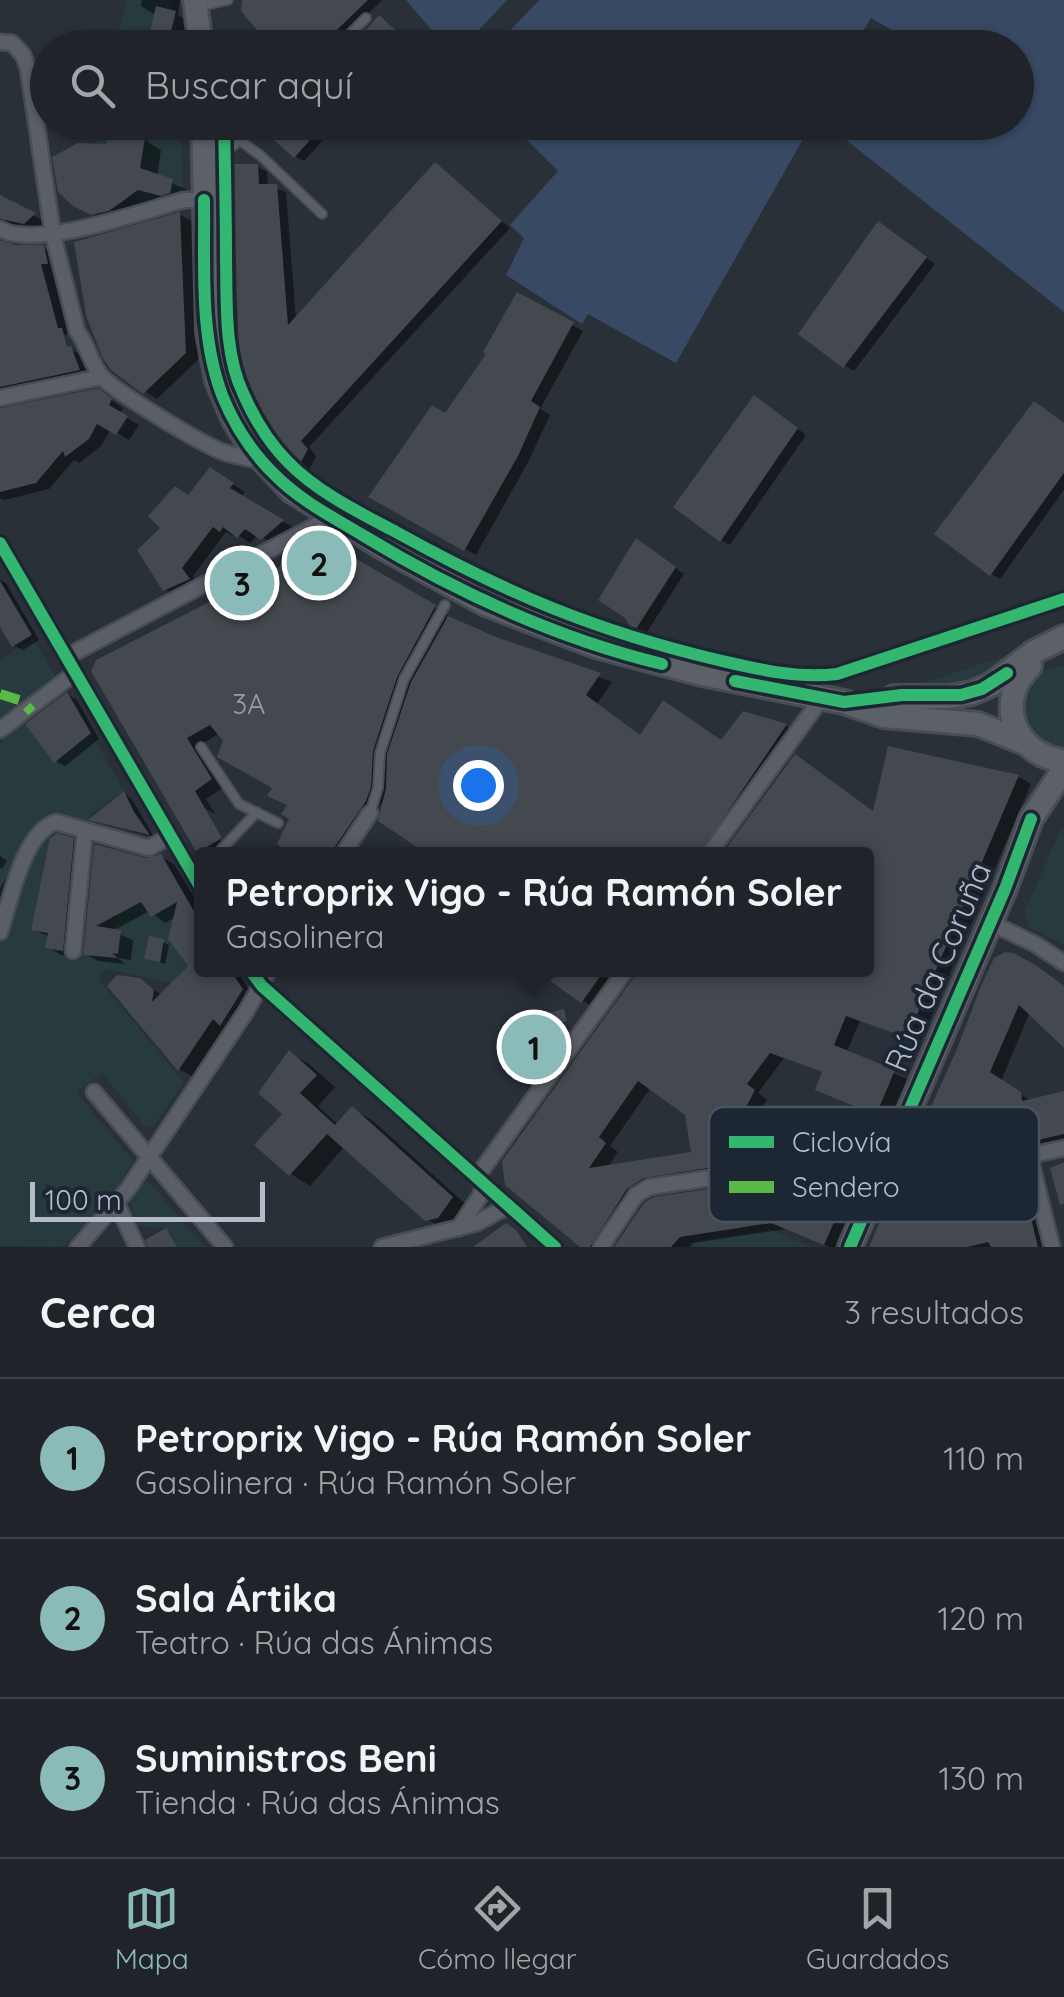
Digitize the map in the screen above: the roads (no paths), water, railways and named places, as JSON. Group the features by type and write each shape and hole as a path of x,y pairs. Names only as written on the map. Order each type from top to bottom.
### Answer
{"main road":[{"path":"196,3 199,30"},
{"path":"204,140 210,349 224,399 262,462 292,491 428,573 527,622 651,662 833,700 889,707 932,722 944,719 978,724 1019,740 1063,773 1042,814 1031,819"},
{"path":"889,707 972,693 992,684 1034,652 1064,638"},
{"path":"889,707 901,702 978,701 1019,678 1039,660 1064,653"},
{"name":"Rúa da Coruña","path":"909,1107 1031,819 1029,808 1038,788 1019,740 1014,688 1019,678"},
{"name":"Rúa da Coruña","path":"850,1247 860,1222"}],"street":[{"path":"0,42 12,43 23,54 30,81"},
{"path":"39,140 53,235 77,331 101,376 222,452 262,462"},
{"path":"0,229 8,233 53,235 184,200 204,200"},
{"path":"0,398 101,376"},
{"path":"66,657 332,517"},
{"path":"0,543 194,872"},
{"path":"0,730 75,673"},
{"path":"715,847 833,700"},
{"path":"348,847 370,813"},
{"path":"0,932 31,843 50,823 150,848 170,836"},
{"path":"73,951 84,830"},
{"path":"988,922 1036,944 1064,963"},
{"path":"255,977 555,1247"},
{"path":"78,1247 118,1204 266,977"},
{"path":"459,1228 480,1196 480,1181 621,977"},
{"path":"94,1092 226,1247"},
{"path":"1039,1155 1064,1148"},
{"path":"602,1247 636,1195 649,1187 709,1178"},
{"path":"1039,1194 1052,1247"},
{"path":"118,1204 137,1247"},
{"path":"382,1247 486,1220 508,1206"}],"lane":[{"path":"196,3 228,0"},
{"path":"354,30 366,18"},
{"path":"204,149 242,142 322,214"},
{"path":"370,813 378,788 380,753 404,679 445,605"},
{"path":"201,747 239,804 278,823"},
{"path":"224,847 257,812"}],"water":[{"path":"406,0 507,0 479,30 432,30"},
{"path":"539,0 1064,0 1064,312 846,140 1034,140 1034,30 892,30 871,18 864,30 511,30"},
{"path":"527,140 802,140 676,363 588,314 582,324 506,275 524,238 510,225 558,171"}],"place":[{"name":"Sala Ártika","path":"319,563"},
{"name":"Suministros Beni","path":"242,583"},
{"name":"Petroprix Vigo - Rúa Ramón Soler","path":"534,1047"}]}
